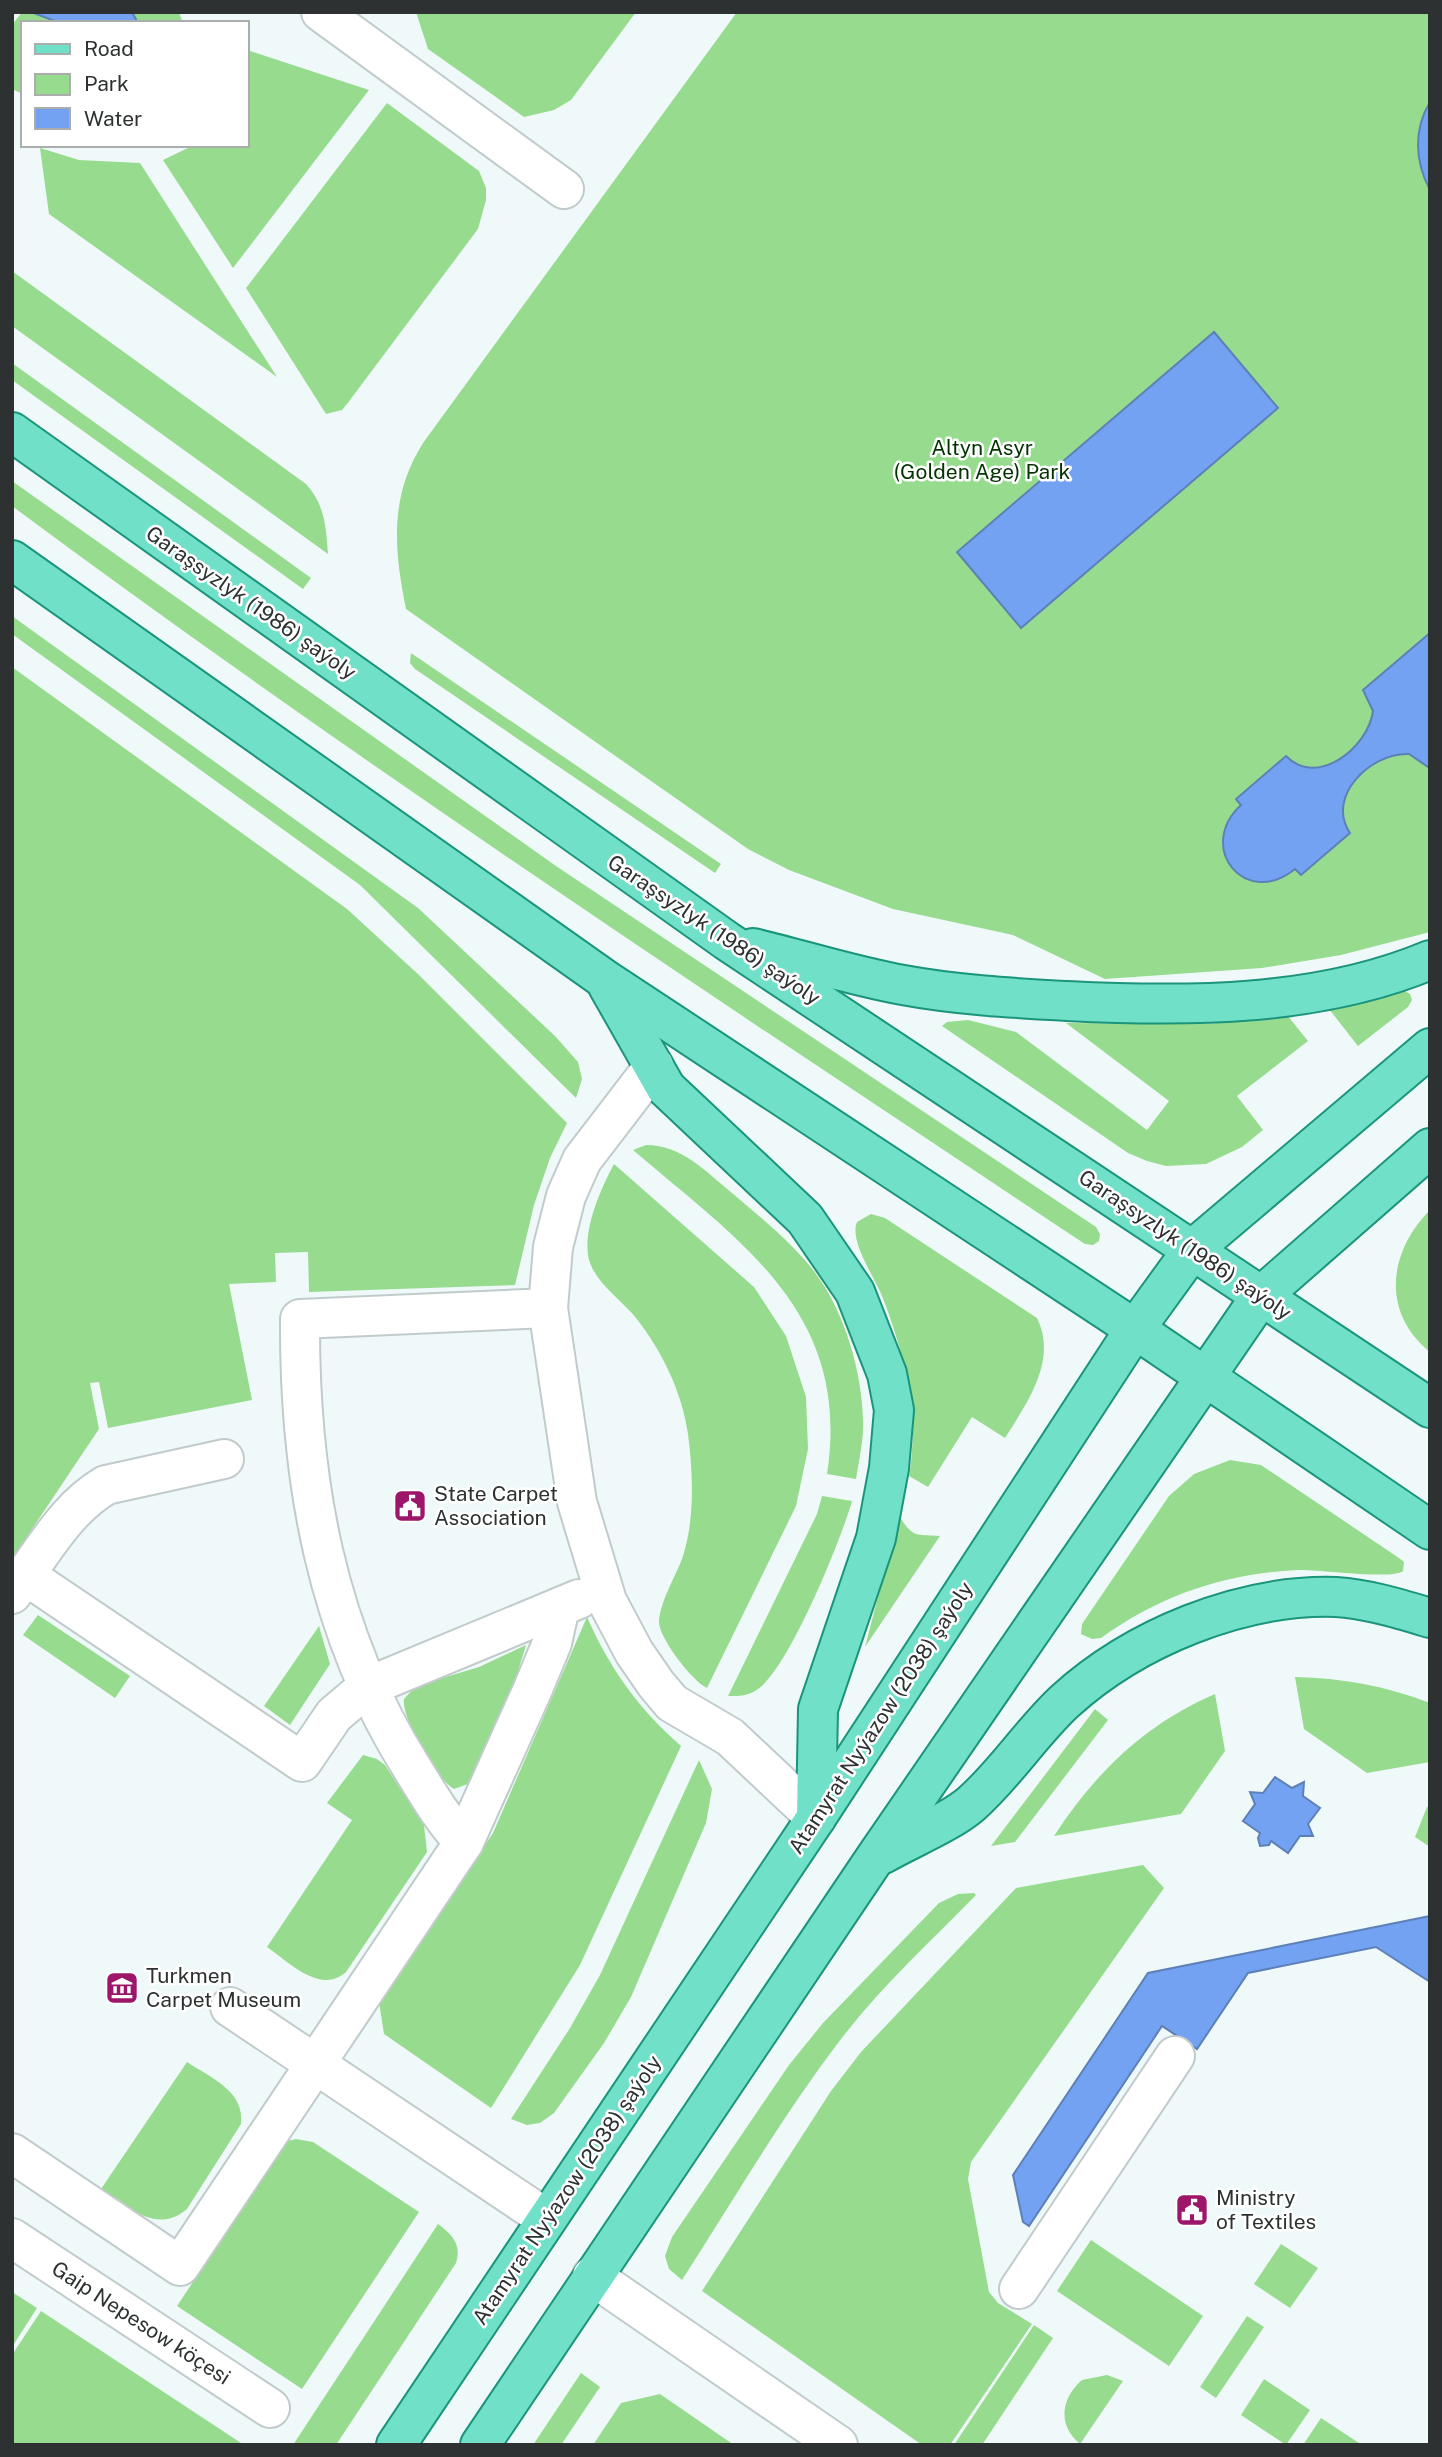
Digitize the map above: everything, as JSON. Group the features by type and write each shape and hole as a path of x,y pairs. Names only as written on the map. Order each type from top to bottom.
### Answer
{"main road":[{"name":"Garaşsyzlyk (1986) şaýoly","path":"12,432 727,942 1430,1408"},
{"path":"12,560 603,978 1135,1329 1204,1379 1430,1530"},
{"path":"727,942 902,985 993,997 1135,1005 1277,998 1328,990 1430,960"},
{"path":"603,978 666,1087 684,1108 804,1219 855,1292 887,1374 894,1410 889,1468 876,1538 818,1709 816,1818"},
{"name":"Atamyrat Nyýazow (2038) şaýoly","path":"396,2445 816,1818 1135,1329 1193,1249 1430,1048"},
{"path":"480,2445 875,1858 1261,1296 1430,1148"},
{"path":"875,1858 970,1805 1064,1702 1107,1668 1159,1639 1249,1606 1288,1600 1337,1597 1389,1606 1430,1618"}],"street":[{"path":"321,12 564,189"},
{"path":"654,1066 582,1160 566,1196 553,1247 548,1308 577,1503 603,1588 634,1652 672,1703 730,1737 816,1818"},
{"path":"464,1842 448,1826 402,1753 367,1688 342,1624 316,1524 302,1431 300,1320 548,1308"},
{"path":"224,1459 98,1489 70,1513 19,1585 302,1762 334,1715 367,1688 603,1588"},
{"path":"12,2153 180,2266 464,1842 533,1691 552,1643 561,1607"},
{"path":"230,2007 547,2219"},
{"path":"1019,2289 1175,2056"},
{"name":"Gaip Nepesow köçesi","path":"12,2238 270,2408"},
{"path":"592,2276 838,2445"}],"green space":[{"path":"22,12 179,12 182,21 21,21 21,93 12,89 12,25"},
{"path":"416,12 636,12 571,100 554,110 524,117 428,49"},
{"name":"Altyn Asyr (Golden Age) Park","path":"737,12 1430,12 1430,932 1341,955 1262,968 1105,979 1013,935 893,909 789,870 748,849 406,609 399,565 397,524 404,483 423,443"},
{"path":"248,50 369,90 233,268 163,160 190,147 248,147"},
{"path":"387,103 479,171 486,188 486,200 478,229 347,404 342,410 326,414 246,288"},
{"path":"40,148 79,160 140,163 277,377 49,214"},
{"path":"12,271 306,484 321,508 328,554 12,326"},
{"path":"12,363 311,578 303,589 12,380"},
{"path":"12,481 556,866 1096,1227 1100,1234 1099,1241 1093,1245 1085,1244 544,882 276,697 12,506"},
{"path":"12,616 418,908 555,1036 578,1062 582,1079 576,1098 360,885 12,634"},
{"path":"411,653 721,864 715,873 415,669 410,663"},
{"path":"12,667 347,909 419,975 567,1123 550,1158 534,1205 515,1285 309,1292 308,1252 275,1253 276,1282 229,1284 252,1400 108,1428 99,1382 90,1383 99,1429 12,1559"},
{"path":"1403,990 1410,994 1412,1000 1408,1007 1358,1046 1329,1009"},
{"path":"1287,1015 1308,1041 1237,1096 1263,1130 1242,1147 1206,1164 1166,1166 1128,1153 942,1026 947,1022 968,1020 1016,1032 1147,1130 1169,1101 1066,1023 1209,1024"},
{"path":"646,1145 671,1149 702,1168 787,1241 816,1274 843,1325 859,1382 863,1427 856,1479 827,1474 830,1417 822,1368 805,1325 779,1286 748,1250 633,1150"},
{"path":"614,1164 754,1287 786,1336 806,1397 808,1449 796,1506 707,1688 693,1677 677,1658 664,1637 659,1621 683,1556 690,1526 690,1449 681,1403 670,1373 654,1344 636,1318 595,1273 588,1255 591,1220"},
{"path":"1430,1210 1430,1352 1414,1336 1403,1319 1397,1301 1396,1282 1405,1244"},
{"path":"871,1214 885,1218 1037,1318 1043,1334 1044,1350 1037,1381 1005,1438 972,1417 928,1487 909,1476 913,1430 903,1361 882,1296 856,1239 857,1222"},
{"path":"1230,1460 1261,1465 1399,1558 1404,1562 1403,1571 1396,1574 1370,1574 1297,1570 1244,1576 1194,1589 1170,1599 1101,1638 1092,1639 1081,1634 1082,1624 1169,1496 1194,1474"},
{"path":"822,1496 852,1501 812,1602 784,1656 770,1676 751,1693 728,1696 817,1514"},
{"path":"899,1516 908,1529 916,1534 940,1536 865,1647"},
{"path":"38,1615 130,1676 115,1698 23,1635"},
{"path":"587,1617 605,1654 627,1687 651,1717 681,1746 580,1965 491,2108 384,2034 379,2002 493,1833"},
{"path":"319,1626 330,1664 290,1725 264,1706"},
{"path":"526,1645 513,1688 474,1776 468,1784 454,1789 439,1774 422,1748 408,1720 404,1699 416,1686 479,1667"},
{"path":"1295,1677 1364,1684 1430,1703 1430,1762 1367,1773 1304,1729"},
{"path":"1215,1694 1225,1751 1181,1814 1054,1836 1087,1791 1124,1753 1166,1720"},
{"path":"1095,1709 1108,1720 1015,1842 991,1846"},
{"path":"363,1755 377,1759 385,1765 424,1825 427,1852 346,1972 326,1980 315,1978 295,1968 267,1947 352,1820 327,1803"},
{"path":"699,1760 712,1789 706,1823 631,1997 604,2043 554,2113 540,2123 527,2125 511,2119 570,2028 600,1975"},
{"path":"1430,1806 1430,1847 1415,1837 1427,1807"},
{"path":"1143,1865 1164,1888 971,2162 968,2179 989,2292 998,2303 1032,2324 950,2445 922,2445 702,2291 831,2091 861,2052 1016,1888"},
{"path":"958,1894 976,1895 889,1983 841,2039 779,2127 682,2280 669,2269 665,2256 672,2237 789,2065 823,2023 939,1903"},
{"path":"187,2062 216,2080 232,2094 241,2113 241,2124 187,2209 176,2216 154,2219 132,2210 101,2189"},
{"path":"296,2139 313,2142 419,2212 302,2389 177,2306 282,2148 287,2141"},
{"path":"438,2224 457,2245 456,2263 336,2445 293,2445"},
{"path":"1091,2240 1203,2316 1169,2366 1057,2291"},
{"path":"1281,2244 1318,2268 1290,2308 1254,2284"},
{"path":"12,2292 37,2308 12,2347"},
{"path":"41,2311 244,2445 12,2445 12,2355"},
{"path":"1247,2316 1264,2327 1216,2398 1200,2387"},
{"path":"1034,2325 1053,2338 982,2445 954,2445"},
{"path":"581,2373 600,2387 561,2445 533,2445"},
{"path":"1107,2375 1123,2381 1080,2444 1068,2429 1064,2412 1066,2403 1082,2380"},
{"path":"1264,2379 1310,2410 1286,2445 1241,2415"},
{"path":"660,2394 734,2445 593,2445 621,2403"},
{"path":"1321,2418 1362,2445 1303,2445"}],"water":[{"path":"31,12 132,12 137,21 55,21"},
{"path":"1430,102 1430,190 1421,168 1418,146 1421,124"},
{"path":"1214,332 1278,408 1021,628 957,552"},
{"path":"1430,633 1430,765 1428,767 1409,754 1395,755 1367,768 1348,791 1343,805 1344,819 1350,833 1301,875 1295,869 1277,879 1259,882 1244,878 1232,868 1225,855 1223,839 1228,822 1241,805 1236,799 1286,756 1298,765 1312,768 1326,766 1351,750 1362,738 1373,711 1363,690"},
{"path":"1275,1777 1292,1788 1304,1782 1303,1796 1320,1808 1308,1824 1313,1836 1300,1836 1288,1853 1271,1841 1269,1845 1260,1846 1260,1833 1243,1821 1255,1804 1250,1792 1263,1793"},
{"path":"1430,1916 1430,1982 1376,1947 1248,1973 1197,2049 1162,2026 1029,2226 1023,2222 1013,2175 1148,1973"}],"place":[{"name":"State Carpet Association","path":"410,1506"},
{"name":"Turkmen Carpet Museum","path":"122,1988"},
{"name":"Ministry of Textiles","path":"1192,2210"}]}
